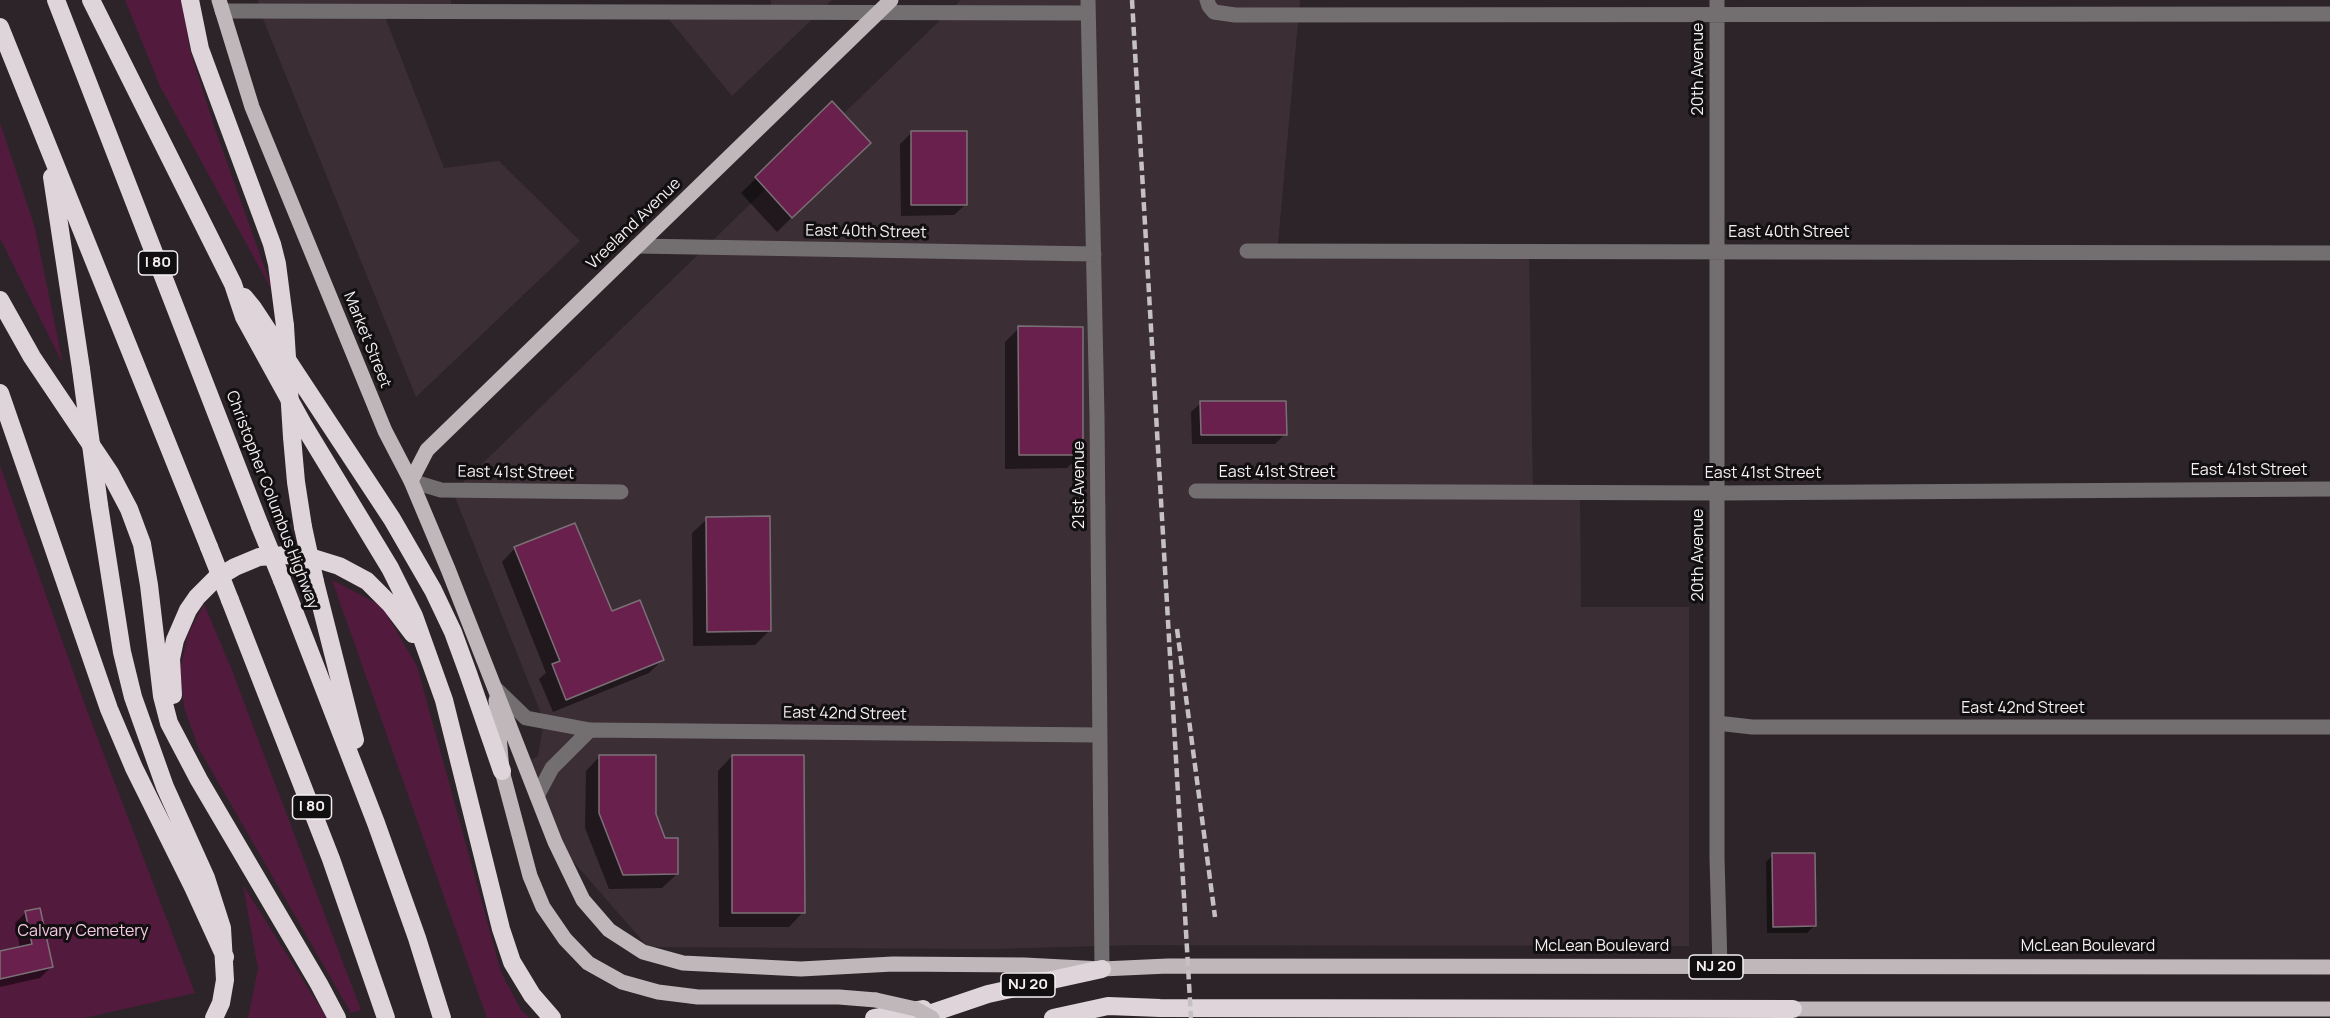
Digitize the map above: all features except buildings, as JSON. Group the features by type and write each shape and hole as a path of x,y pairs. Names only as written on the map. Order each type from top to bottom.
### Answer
{"highway":[{"name":"Christopher Columbus Highway","path":"56,0 376,823 417,938 442,1018"},
{"path":"91,0 233,284 244,316 299,416 390,568 414,616 444,700 508,951 532,995 552,1018"},
{"path":"190,0 200,49 272,244 285,326 297,493 303,527 376,823"},
{"name":"I 80","path":"0,27 328,849 386,1018"},
{"path":"47,146 122,652 133,697 160,776 215,903 222,928 225,980 221,1003 214,1018"},
{"path":"233,284 253,308 413,554 453,632 502,771"},
{"path":"0,300 32,357 110,473 129,508 142,544 162,696 169,723 199,780 337,1018"},
{"path":"0,393 109,709 134,768 225,957"},
{"path":"180,742 171,675 171,659 175,640 197,597 215,579 259,557 287,555 310,557 339,566 367,581 409,627 432,666"},
{"name":"McLean Boulevard","path":"917,1018 954,1004 1042,981 1102,969"},
{"path":"873,1018 954,1004"},
{"name":"NJ 20","path":"1053,1018 1108,1006 1793,1009"},
{"path":"1111,1018 1160,1008"}],"main road":[{"name":"Vreeland Avenue","path":"411,481 427,450 891,0"},
{"name":"Market Street","path":"220,6 252,107 385,431 411,481 448,569 555,842 583,900 609,930 626,943 662,959 706,965 801,969 893,964 1024,964 1102,969"},
{"path":"495,688 502,771 530,876 543,908 565,939 588,963 622,982 658,992 698,997 839,997 876,1000 916,1009 932,1018"},
{"name":"McLean Boulevard","path":"1102,969 1168,966 2330,966"},
{"name":"NJ 20","path":"1793,1009 2330,1009"}],"street":[{"path":"1208,3 1214,12 1235,15 1717,8 2330,14"},
{"path":"220,6 879,12 1088,6"},
{"name":"21st Avenue","path":"1088,6 1097,416 1102,969"},
{"name":"20th Avenue","path":"1717,8 1717,857 1720,967"},
{"name":"East 40th Street","path":"637,246 1094,254"},
{"name":"East 40th Street","path":"1247,251 2330,253"},
{"name":"East 41st Street","path":"411,481 441,490 621,492"},
{"name":"East 41st Street","path":"1196,491 1718,493 2330,489"},
{"name":"East 42nd Street","path":"495,688 526,718 590,730 1099,735"},
{"name":"East 42nd Street","path":"1717,723 1752,727 2330,727"},
{"path":"537,796 552,768 590,730"}],"shaded area":[{"path":"258,0 451,0 451,17 385,17 444,168 499,161 580,241 416,397 259,9"},
{"path":"771,0 832,0 732,96 668,18 771,17"},
{"path":"961,0 1300,0 1277,254 1529,254 1533,496 1580,496 1581,607 1689,607 1689,946 1133,945 993,949 648,947 558,844 527,763 538,756 544,721 453,492"}],"green space":[{"path":"125,0 182,0 190,50 215,129 274,294 160,86"},
{"path":"0,123 35,228 63,364 0,238"},
{"name":"Calvary Cemetery","path":"0,466 85,705 195,993 84,1018 0,1018"},
{"path":"332,580 382,606 417,666 501,972 521,1010 530,1018 487,1018"},
{"path":"204,604 231,668 361,1010 351,1013 198,747 184,707 180,670 188,634"},
{"path":"243,885 327,1018 248,1018 258,969"}],"railway":[{"path":"1132,0 1191,1018"},
{"path":"1177,629 1215,917"}]}
